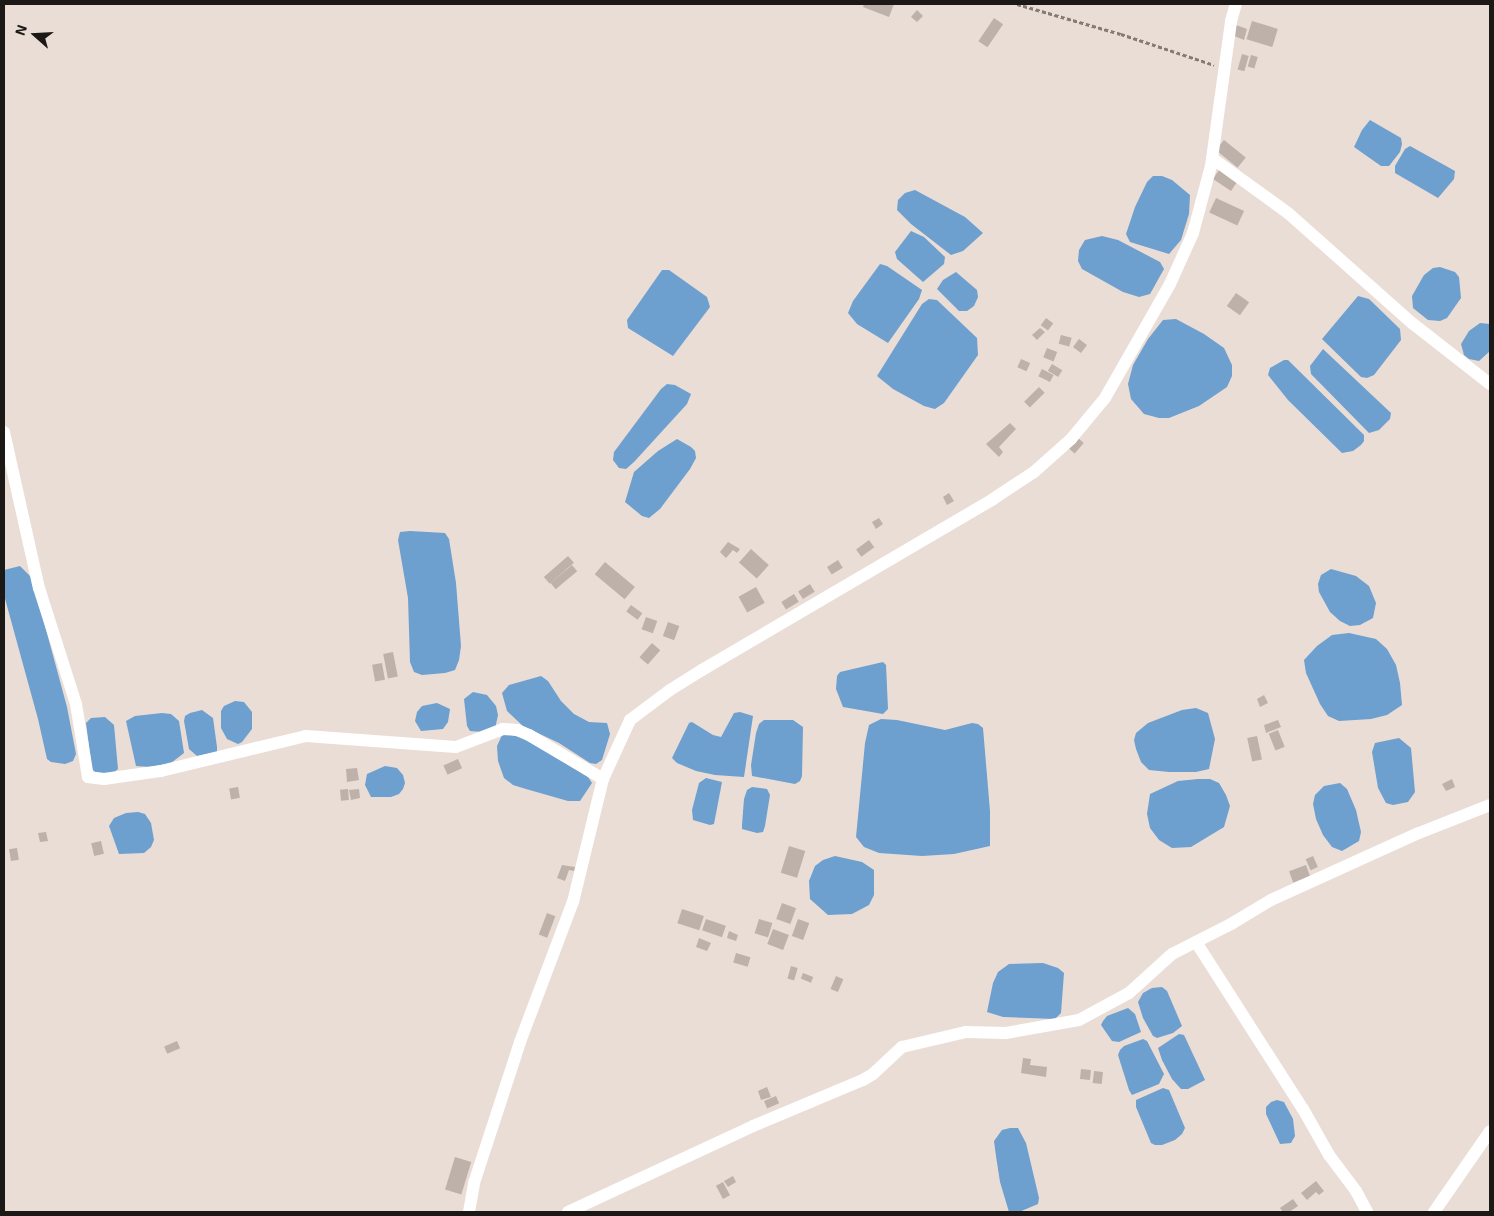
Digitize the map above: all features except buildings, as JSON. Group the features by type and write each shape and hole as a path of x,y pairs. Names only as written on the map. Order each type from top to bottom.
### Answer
{"street":[{"path":"469,1212 474,1183 520,1042 573,902 603,779 630,720 648,705 702,670 993,499 1034,472 1071,439 1105,398 1170,284 1193,233 1212,158 1231,21 1236,4"},
{"path":"1212,158 1288,213 1412,323 1490,384"},
{"path":"4,432 38,588 76,704 88,777 104,779 161,771 306,736 456,747 503,729 516,730 529,735 603,779"},
{"path":"568,1212 753,1126 850,1086 874,1074 902,1046 966,1032 1006,1033 1079,1020 1129,993 1172,954 1271,900 1419,833 1490,805"},
{"path":"1196,942 1303,1108 1329,1156 1356,1191 1367,1212"},
{"path":"1434,1212 1490,1131"}],"path":[{"path":"1016,4 1121,34 1224,69"}],"water":[{"path":"1370,120 1401,138 1400,152 1389,166 1381,166 1354,147 1362,130"},
{"path":"1410,146 1455,171 1454,179 1438,198 1395,173 1395,166 1405,149"},
{"path":"1153,176 1162,176 1172,180 1190,195 1189,214 1181,240 1169,254 1130,242 1126,234 1135,207 1147,182"},
{"path":"915,190 965,217 983,233 963,251 951,255 911,224 897,210 898,200 905,193"},
{"path":"911,231 924,237 945,257 944,264 923,282 897,259 895,252"},
{"path":"1102,236 1118,240 1160,262 1164,269 1150,294 1139,297 1123,292 1082,269 1078,261 1079,250 1085,240"},
{"path":"880,264 887,266 922,290 919,299 888,343 857,324 848,313 853,301"},
{"path":"1440,267 1455,272 1459,277 1461,298 1447,318 1440,321 1428,320 1413,308 1412,296 1424,275 1433,268"},
{"path":"662,270 669,270 707,297 710,307 673,356 628,328 627,320"},
{"path":"956,272 977,290 978,297 974,306 967,311 959,311 937,289 943,280"},
{"path":"1358,296 1369,299 1400,329 1401,340 1374,375 1367,378 1361,377 1322,339"},
{"path":"929,299 937,300 977,338 978,355 944,403 935,409 924,406 893,389 877,376 922,304"},
{"path":"1176,319 1204,334 1224,348 1232,365 1232,376 1227,387 1199,406 1169,418 1159,418 1144,414 1131,399 1128,384 1133,365 1148,339 1163,320"},
{"path":"1480,323 1490,324 1490,351 1479,361 1469,359 1464,355 1461,344 1469,331"},
{"path":"1323,349 1391,413 1390,419 1379,430 1369,433 1311,374 1310,366"},
{"path":"1284,360 1288,360 1364,435 1364,441 1361,445 1353,451 1342,453 1288,400 1268,375 1270,368"},
{"path":"667,384 675,385 691,394 687,404 634,462 626,469 619,468 613,460 614,452 661,389"},
{"path":"677,439 695,451 696,458 660,509 649,518 642,516 625,502 634,472 658,451"},
{"path":"400,532 445,533 449,539 456,583 461,646 455,670 445,673 422,675 414,672 410,662 408,598 398,540"},
{"path":"20,566 32,578 67,707 76,754 73,761 65,764 51,762 47,759 4,595 4,570"},
{"path":"1331,569 1356,576 1369,586 1376,603 1373,618 1360,625 1350,626 1340,621 1330,612 1319,592 1318,584 1321,575"},
{"path":"1349,633 1376,639 1387,649 1396,665 1402,705 1387,715 1371,719 1339,721 1328,716 1320,704 1306,673 1304,660 1317,646 1332,635"},
{"path":"883,662 886,665 888,709 883,714 843,707 836,689 837,676 840,672"},
{"path":"541,676 548,681 561,701 574,714 589,722 607,723 610,734 602,760 596,764 590,763 559,743 523,726 507,711 502,693 509,685"},
{"path":"473,692 487,695 496,706 498,715 495,729 483,732 470,731 467,726 464,699"},
{"path":"235,701 244,702 252,712 252,729 242,742 238,744 227,739 221,728 221,711 224,706"},
{"path":"437,703 450,709 448,722 443,729 421,731 415,721 417,712 422,706"},
{"path":"1196,708 1208,713 1215,739 1209,769 1196,772 1149,770 1141,762 1136,749 1134,740 1136,733 1148,723 1182,710"},
{"path":"202,710 213,718 217,752 197,756 189,749 184,721 185,716"},
{"path":"740,712 753,716 744,777 715,775 696,771 677,763 672,758 689,723 692,722 713,735 721,737 734,713"},
{"path":"171,714 179,721 184,753 171,763 150,767 136,766 126,721 135,716"},
{"path":"105,717 114,725 118,769 113,773 96,773 92,769 86,723 91,718"},
{"path":"881,719 897,720 945,730 972,723 978,724 983,728 990,811 990,846 954,854 922,856 879,853 864,847 856,837 865,743 869,725"},
{"path":"764,720 793,720 803,727 802,776 800,781 795,784 752,776 751,765 756,733 759,724"},
{"path":"503,733 525,738 588,777 592,783 580,801 568,801 526,789 513,785 504,778 498,761 497,746"},
{"path":"1399,738 1411,748 1415,792 1408,802 1393,805 1386,803 1378,788 1372,752 1375,743"},
{"path":"385,766 397,768 403,775 405,783 403,789 399,794 391,797 371,797 365,785 367,774"},
{"path":"706,778 722,782 714,824 710,825 693,820 692,810 699,783"},
{"path":"1210,779 1219,783 1226,795 1230,806 1224,827 1191,847 1172,848 1159,840 1150,828 1147,814 1150,794 1178,781"},
{"path":"1340,783 1347,789 1356,810 1361,832 1359,841 1342,851 1332,847 1323,835 1316,819 1313,804 1315,795 1324,786"},
{"path":"752,787 767,789 770,795 763,832 757,833 742,829 744,799 747,790"},
{"path":"138,812 145,814 151,823 154,840 151,847 144,853 119,854 109,826 114,818 126,813"},
{"path":"835,856 862,862 874,870 874,895 869,905 852,914 828,915 810,899 809,881 815,866 823,860"},
{"path":"1043,963 1058,968 1064,973 1061,1013 1055,1019 1003,1017 987,1012 993,983 998,972 1009,964"},
{"path":"1162,987 1167,991 1182,1026 1173,1033 1157,1038 1153,1036 1143,1018 1138,1002 1143,993 1152,988"},
{"path":"1128,1008 1135,1014 1141,1032 1119,1042 1112,1041 1101,1025 1107,1016"},
{"path":"1179,1034 1184,1035 1205,1080 1188,1089 1181,1089 1172,1079 1158,1048"},
{"path":"1143,1039 1147,1041 1164,1074 1159,1084 1132,1095 1118,1055 1124,1046"},
{"path":"1163,1088 1169,1090 1185,1128 1182,1134 1175,1140 1162,1145 1155,1145 1151,1143 1136,1107 1136,1100"},
{"path":"1277,1100 1284,1102 1293,1119 1295,1136 1291,1143 1280,1144 1266,1114 1266,1107 1271,1102"},
{"path":"1018,1128 1026,1143 1039,1198 1038,1204 1019,1212 1009,1212 1000,1182 994,1141 1002,1130"}]}
